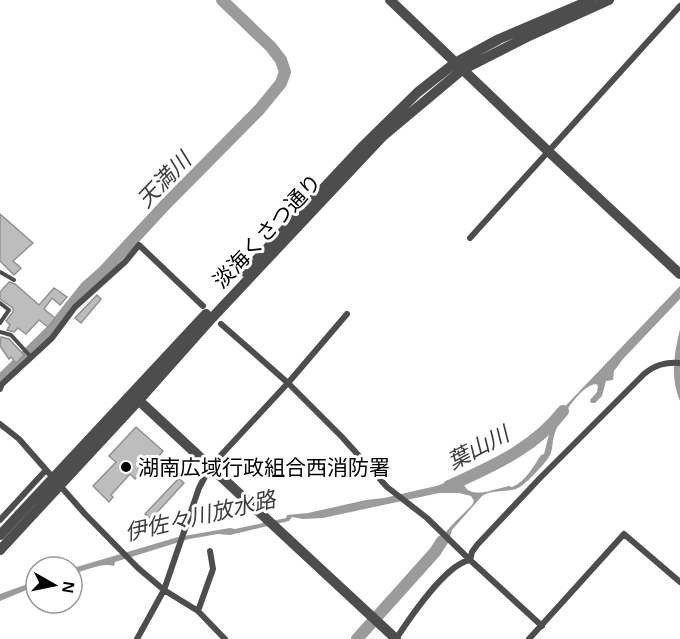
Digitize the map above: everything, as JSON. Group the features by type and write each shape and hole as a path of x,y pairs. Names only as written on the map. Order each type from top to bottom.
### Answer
{"street":[{"path":"390,0 679,273"},
{"name":"淡海くさつ通り","path":"0,535 53,477 212,318 382,137 458,66 499,39 591,0"},
{"name":"淡海くさつ通り","path":"458,66 609,0"},
{"path":"470,238 680,6"},
{"path":"0,389 2,384 52,338 75,307 125,262 139,245 203,306"},
{"path":"137,639 164,590 199,488 210,467 288,383 347,314"},
{"path":"221,324 288,383 342,436 387,487 427,518 542,626"},
{"path":"470,560 472,552 485,536 644,374 654,366 680,363"},
{"path":"135,397 396,639 412,614 450,572 462,561 470,560"},
{"path":"0,424 19,439 116,547 164,590 198,610 225,639"},
{"path":"0,520 53,477"},
{"name":"淡海くさつ通り","path":"0,550 53,477"},
{"path":"529,639 624,534 680,582"},
{"path":"198,610 213,569 210,551"}],"lane":[{"path":"0,272 14,280"},
{"path":"0,303 9,310 0,323"},
{"path":"0,332 11,335 32,357"}],"shaded area":[{"path":"680,286 680,299 623,359 614,371 613,380 606,381 602,396 595,403 591,403 590,400 597,392 596,384 583,390 570,405 556,430 550,455 540,468 518,488 482,496 452,530 448,543 435,555 443,535 472,505 474,501 471,496 459,493 439,493 323,518 292,517 289,521 230,535 218,534 189,539 115,562 114,566 99,566 84,570 84,564 178,537 235,529 286,518 287,515 384,498 460,478 467,489 477,493 512,487 525,477 544,454 553,419"},
{"path":"680,329 680,401 675,383 674,365"},
{"path":"24,585 24,591 0,601 0,594"}],"building":[{"path":"0,214 33,243 13,261 21,268 14,275 0,261"},
{"path":"9,282 15,284 39,305 54,288 67,297 60,305 52,298 44,309 55,318 48,327 39,320 26,334 18,328 14,332 7,330 10,325 6,321 13,312 13,308 0,299 0,292"},
{"path":"97,295 101,299 81,323 75,318"},
{"path":"1,337 9,339 24,355 16,363 11,357 9,359 0,346"},
{"path":"136,427 163,451 146,471 142,471 135,479 130,474 111,495 113,497 109,502 93,486 116,462 109,456"},
{"path":"179,478 184,483 151,519 145,514"}],"waterway":[{"name":"天満川","path":"0,381 51,331 86,287 259,110 281,83 285,72 281,60 271,47 222,0"},
{"name":"葉山川","path":"449,486 510,456 539,436 563,411"},
{"name":"葉山川","path":"357,639 435,552 442,541"}],"place":[{"name":"湖南広域行政組合西消防署","path":"126,467"}],"water label":[{"name":"伊佐々川放水路","path":"200,516"}]}
